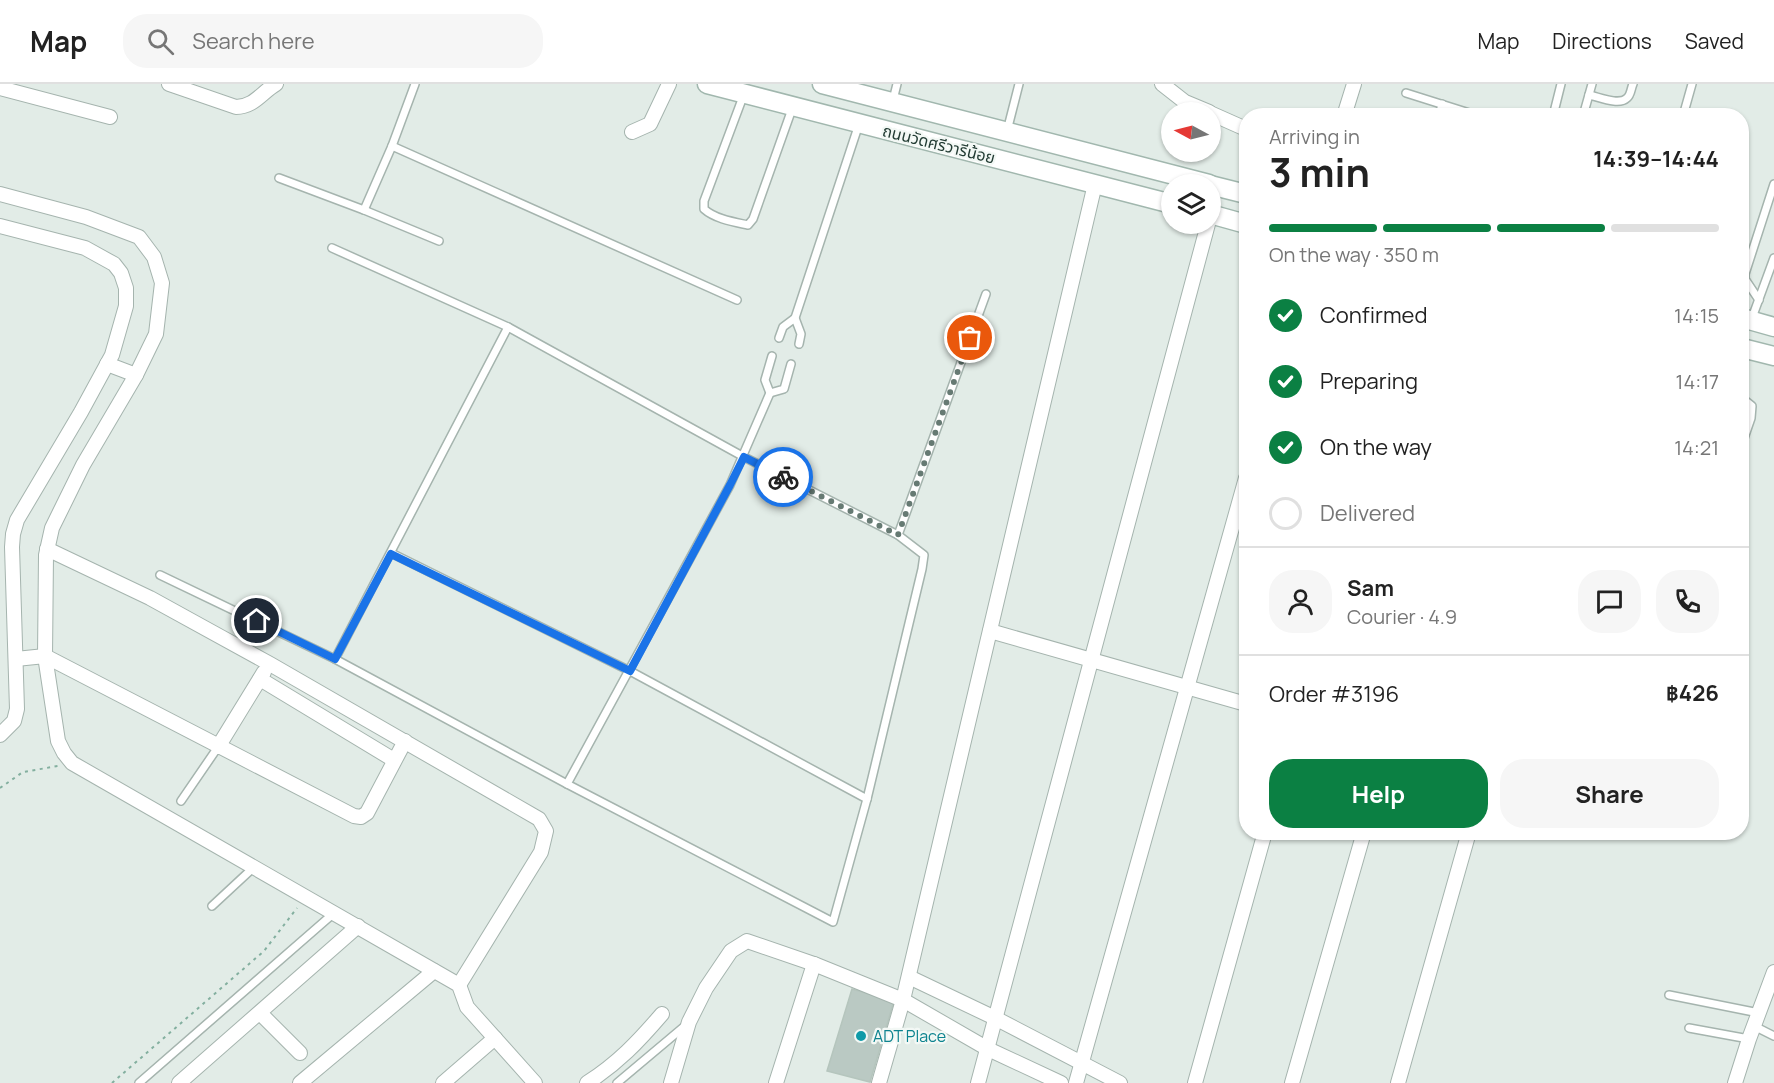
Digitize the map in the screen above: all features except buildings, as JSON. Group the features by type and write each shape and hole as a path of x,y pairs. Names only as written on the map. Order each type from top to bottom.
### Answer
{"main road":[{"name":"ถนนวัดศรีวารีน้อย","path":"707,84 1161,201"},
{"name":"ถนนวัดศรีวารีน้อย","path":"822,84 1169,174"},
{"name":"ถนนวัดศรีวารีน้อย","path":"1221,188 1239,192"},
{"path":"1221,218 1239,222"},
{"path":"1749,321 1774,327"},
{"path":"1749,350 1774,356"}],"street":[{"path":"170,84 236,107 243,107 254,102 268,88 276,84"},
{"path":"632,132 650,124 669,84"},
{"path":"1162,84 1185,102"},
{"path":"1346,108 1354,84"},
{"path":"0,88 110,117"},
{"path":"1221,118 1239,126"},
{"path":"879,1083 909,977 1095,184"},
{"path":"0,194 86,217 139,237 154,257 162,283 156,334 136,375 83,465 52,528 47,549 45,656 58,741 64,753 72,763 459,985 467,1007 535,1083"},
{"path":"0,226 85,248 114,264 121,273 126,288 126,306 112,355 17,520 14,534 6,545 16,659 17,709 14,721 0,735"},
{"path":"978,1083 1205,234"},
{"path":"107,364 136,375"},
{"path":"1076,1083 1239,503"},
{"path":"47,549 150,598 270,664 539,819 546,831 542,852 459,985"},
{"path":"990,632 1239,703"},
{"path":"16,659 45,656 354,816 361,817 367,813 405,741"},
{"path":"218,747 270,664"},
{"path":"260,679 394,760"},
{"path":"1195,1083 1263,840"},
{"path":"1292,1083 1362,840"},
{"path":"1398,1083 1467,840"},
{"path":"179,1083 358,927"},
{"path":"671,1083 689,1022 706,988 731,951 747,940 814,963 903,1000 988,1049 1061,1083"},
{"path":"776,1083 814,963"},
{"path":"300,1083 434,971"},
{"path":"1736,1083 1751,1033 1774,972"},
{"path":"909,977 995,1018 1120,1083"},
{"path":"260,1013 300,1053"},
{"path":"587,1083 610,1068 644,1036 662,1014"},
{"path":"443,1083 495,1038"}],"lane":[{"path":"364,210 392,146 415,84"},
{"path":"892,102 897,84"},
{"path":"1007,131 1019,84"},
{"path":"1555,108 1561,84"},
{"path":"1585,108 1592,84"},
{"path":"1589,95 1619,101 1629,96 1633,84"},
{"path":"1685,108 1692,84"},
{"path":"744,93 704,201 704,209 710,214 739,223 748,225 753,219 793,106"},
{"path":"1406,93 1454,108"},
{"path":"1441,108 1442,104"},
{"path":"779,338 783,327 795,318 859,123"},
{"path":"392,146 737,300"},
{"path":"279,178 439,241"},
{"path":"1749,262 1774,184"},
{"path":"160,575 335,659 567,784 833,922 867,799 924,555 898,535 744,457 508,327 332,248"},
{"path":"1749,315 1771,275 1774,258"},
{"path":"1749,285 1759,300"},
{"path":"898,535 986,294"},
{"path":"795,318 801,334 799,344"},
{"path":"335,659 508,327"},
{"path":"567,784 744,457 770,393 765,380 772,356"},
{"path":"770,393 784,389 791,364"},
{"path":"1749,404 1752,406 1749,424"},
{"path":"391,554 630,671 867,799"},
{"path":"181,801 218,747"},
{"path":"212,906 254,867"},
{"path":"140,1083 334,913"},
{"path":"1669,995 1759,1013"},
{"path":"616,1083 689,1022"},
{"path":"1689,1028 1774,1036"}],"path":[{"path":"0,788 23,772 72,763"},
{"path":"112,1083 264,951 305,896"}],"way so far":[{"path":"783,477 898,535 970,338"}],"place":[{"name":"ADT Place","path":"861,1036"}],"route":[{"path":"257,621 335,659 391,554 630,671 744,457 783,477"}]}
